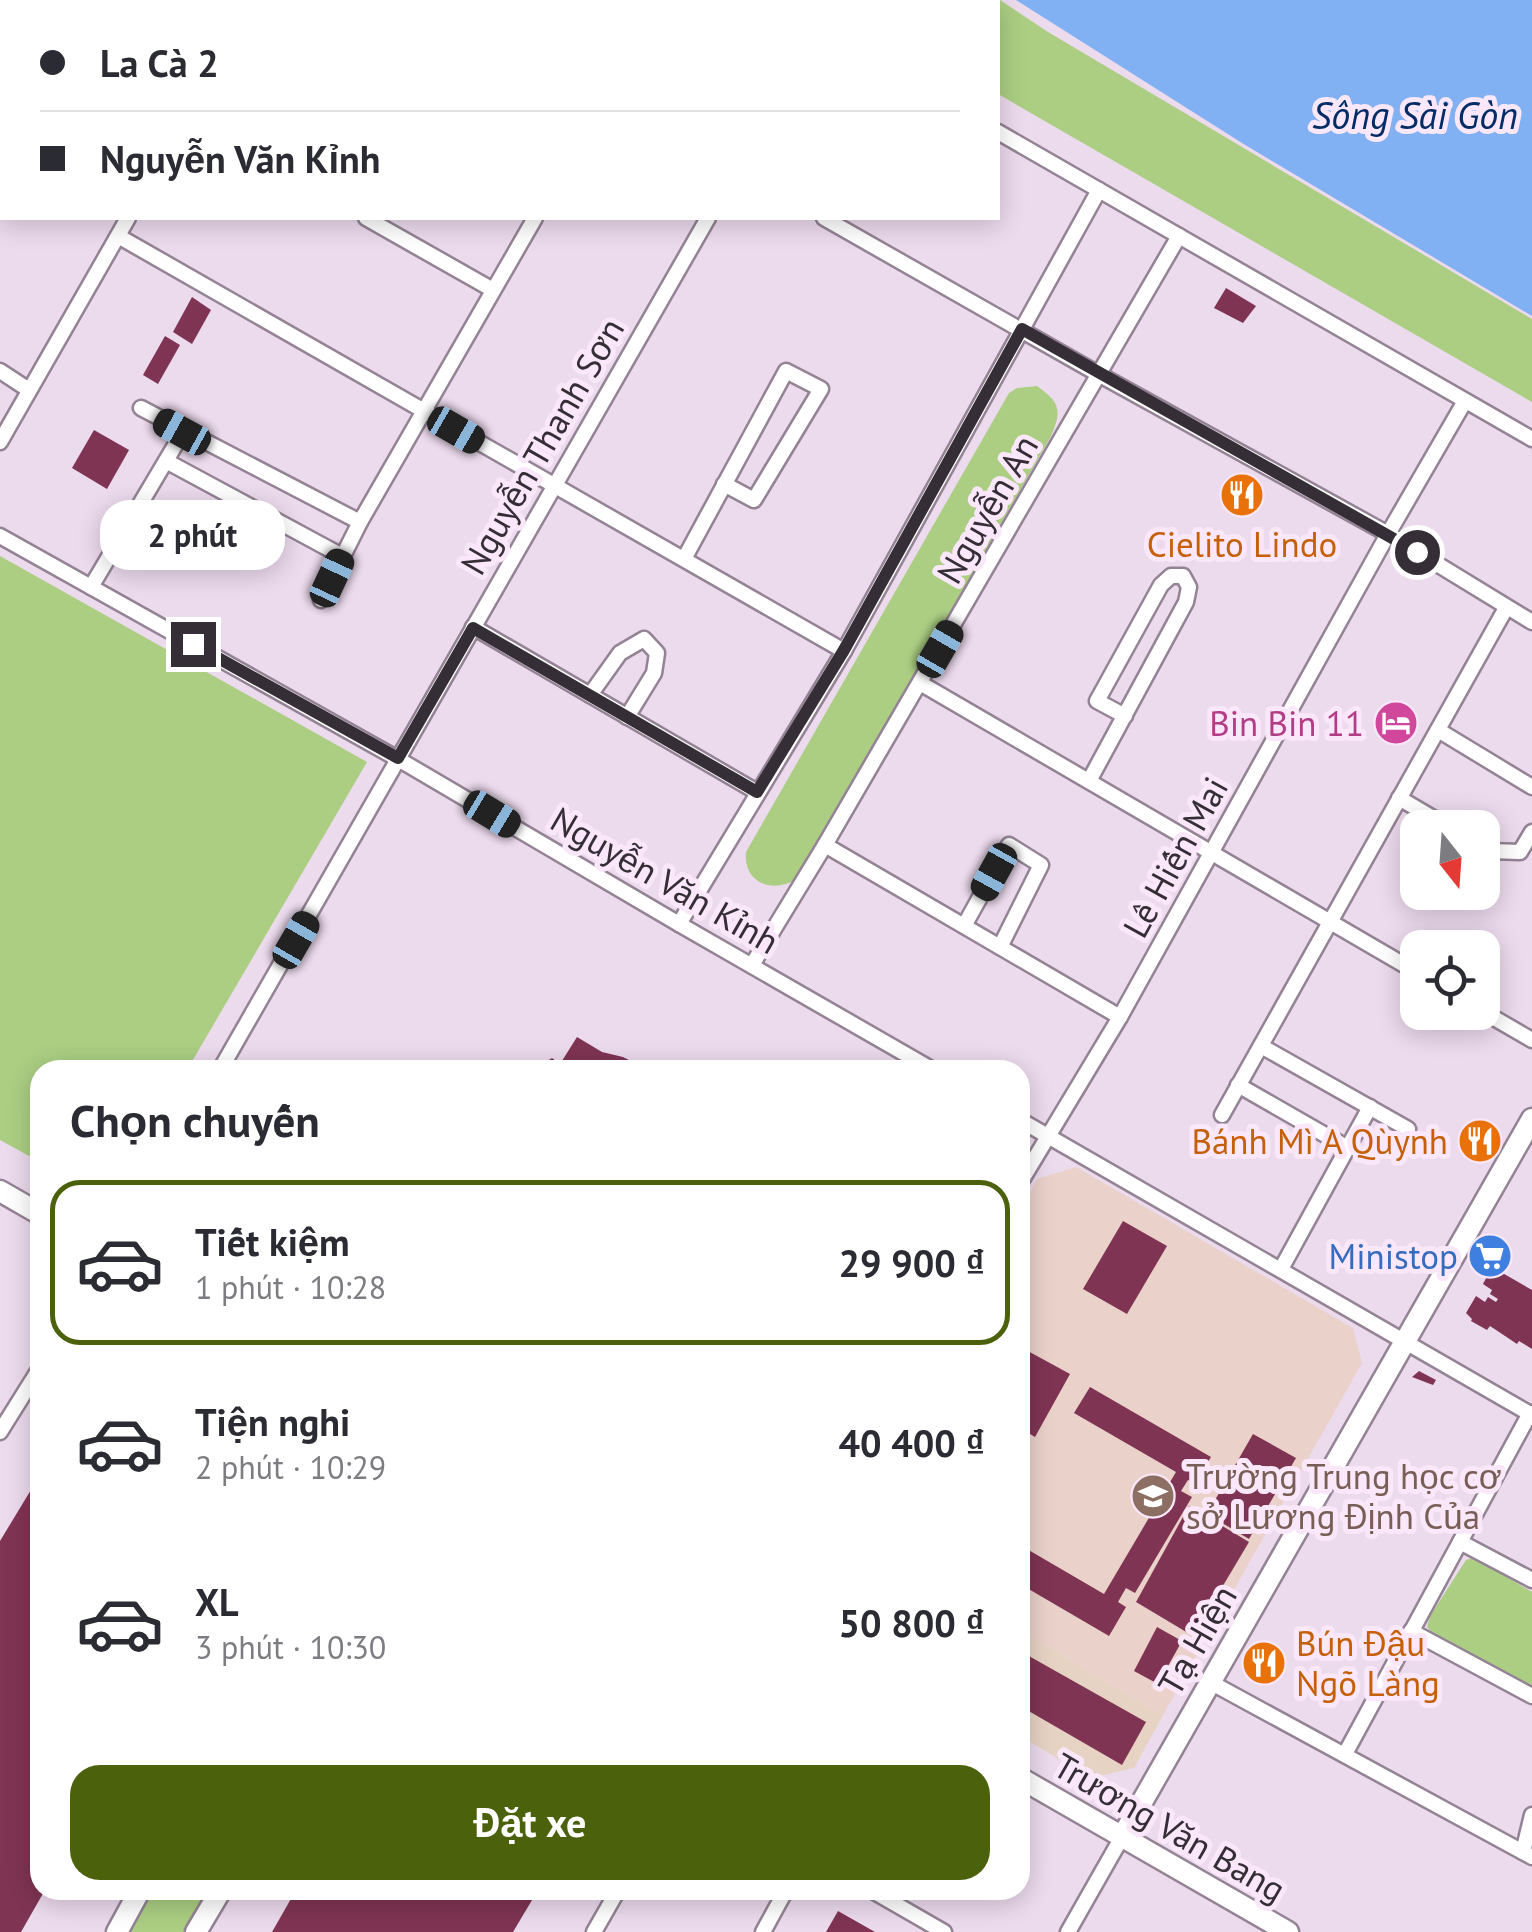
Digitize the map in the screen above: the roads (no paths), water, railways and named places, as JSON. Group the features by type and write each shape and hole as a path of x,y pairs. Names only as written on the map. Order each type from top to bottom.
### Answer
{"street":[{"path":"1000,133 1532,439"},
{"name":"Nguyễn An","path":"679,924 844,650 1099,190"},
{"path":"0,442 127,220"},
{"path":"370,220 492,290"},
{"path":"321,600 360,522 533,220"},
{"name":"Nguyễn Thanh Sơn","path":"226,1060 707,220"},
{"path":"828,220 1388,534 1532,622"},
{"path":"118,236 844,650"},
{"name":"Nguyễn An","path":"752,965 826,845 1180,236"},
{"path":"0,371 29,390"},
{"path":"684,559 724,484 786,371 821,390 754,500 724,484"},
{"name":"Lê Hiến Mai","path":"1030,1166 1120,1017 1465,401"},
{"path":"141,408 360,522"},
{"path":"90,587 182,432"},
{"path":"166,461 342,556"},
{"name":"Nguyễn Văn Kỉnh","path":"0,536 398,758 916,1060"},
{"path":"1089,781 1125,716 1186,602 1189,587 1183,576 1171,576 1161,585 1097,700 1125,716"},
{"path":"1222,1115 1506,608"},
{"path":"473,628 757,792"},
{"path":"590,695 620,653 644,639 658,652 654,673 627,717"},
{"path":"920,683 1400,963"},
{"path":"1438,730 1532,787"},
{"path":"1400,798 1420,810"},
{"path":"1500,851 1520,852 1532,832"},
{"path":"826,845 1120,1017"},
{"path":"964,926 1009,846 1041,864 1000,946"},
{"path":"1500,1021 1532,1040"},
{"path":"1261,1046 1408,1129"},
{"path":"1238,1085 1348,1148"},
{"path":"1281,1269 1370,1108"},
{"name":"Tạ Hiện","path":"1068,1932 1532,1120"},
{"path":"1030,1126 1531,1414 1345,1754"},
{"path":"0,1191 30,1208"},
{"path":"0,1432 7,1404 30,1379"},
{"path":"1460,1542 1532,1580"},
{"path":"1412,1631 1532,1696"},
{"path":"1210,1682 1528,1855 1532,1815"},
{"name":"Trương Văn Bang","path":"1030,1784 1288,1932"},
{"path":"117,1932 135,1900"},
{"path":"196,1932 215,1900"},
{"path":"594,1932 612,1900"},
{"path":"763,1932 781,1900"},
{"path":"888,1900 944,1932"}],"water":[{"name":"Sông Sài Gòn","path":"1016,0 1532,0 1532,316 1242,143"}],"place":[{"name":"Cielito Lindo","path":"1242,495"},
{"name":"Bin Bin 11","path":"1396,723"},
{"name":"Bánh Mì A Qùynh","path":"1480,1141"},
{"name":"Ministop","path":"1490,1256"},
{"name":"Trường Trung học cơ sở Lương Định Của","path":"1153,1496"},
{"name":"Bún Đậu Ngõ Làng","path":"1264,1663"}]}
